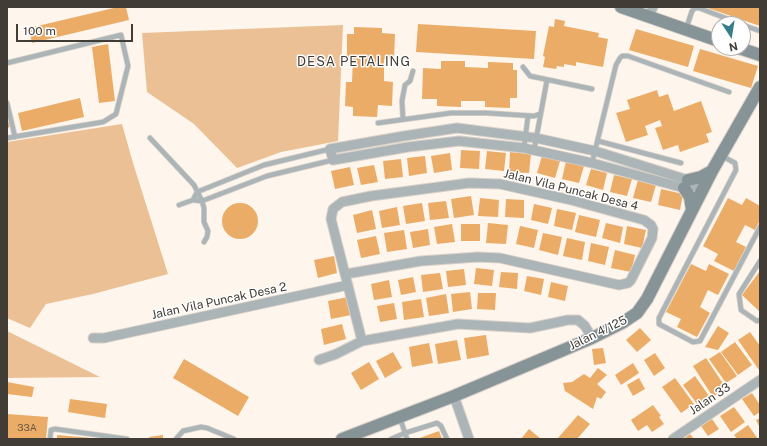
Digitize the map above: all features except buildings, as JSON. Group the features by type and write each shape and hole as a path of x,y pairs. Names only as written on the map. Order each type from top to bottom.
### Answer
{"street":[{"path":"621,7 651,12 686,30 711,38"},
{"name":"Jalan 4/125","path":"342,439 454,396 592,338 622,323 637,313 647,300 692,210 692,186 712,171 760,87"},
{"path":"457,128 526,136 595,151 692,186 524,148 459,141 408,147 333,160 330,148 457,128"},
{"path":"692,210 690,197 692,186 701,177 712,171"},
{"name":"Jalan Vila Puncak Desa 4","path":"469,183 500,184 571,200 644,220 651,225 653,233 652,238 631,280 628,283 619,285 500,258 478,257 421,261 346,274 331,218 334,209 342,202 371,196 469,183"},
{"path":"346,274 362,341"},
{"name":"Jalan Vila Puncak Desa 2","path":"93,338 104,338 348,285"},
{"path":"319,360 336,354 362,341 458,324 530,328 568,320 578,320 585,326 592,338"},
{"name":"Jalan 33","path":"673,439 760,380"},
{"path":"454,396 469,439"}],"lane":[{"path":"686,30 692,11 695,8 720,16"},
{"path":"7,63 122,35 128,66 116,114 104,122 7,138"},
{"path":"592,163 616,65 622,56 628,56 729,92"},
{"path":"523,67 530,76 592,89"},
{"path":"403,119 402,101 405,85 410,81 413,71"},
{"path":"534,150 547,80"},
{"path":"7,103 15,136"},
{"path":"378,123 451,113 486,113 528,116 536,116 540,114"},
{"path":"524,148 528,116"},
{"path":"150,138 194,185 204,208 204,222 208,231 204,242"},
{"path":"598,141 681,163"},
{"path":"192,200 197,192 264,165 330,148"},
{"path":"721,155 735,163 736,170 659,318 659,324 693,342 700,341 760,227"},
{"path":"179,205 192,200 202,201 268,176 333,160"},
{"path":"760,261 739,294 741,310 757,320 760,320"},
{"path":"400,417 407,439"},
{"path":"391,439 405,433 439,423 446,439"},
{"path":"176,439 183,431 201,427 233,439"},
{"path":"50,439 52,430 55,429 127,439"}],"shaded area":[{"path":"343,25 338,141 281,152 237,168 194,124 147,92 142,33"},
{"path":"122,124 168,274 93,294 46,304 30,328 7,318 7,142"},
{"path":"7,331 100,377 7,378"}],"district":[{"name":"DESA PETALING","path":"354,62"}]}
